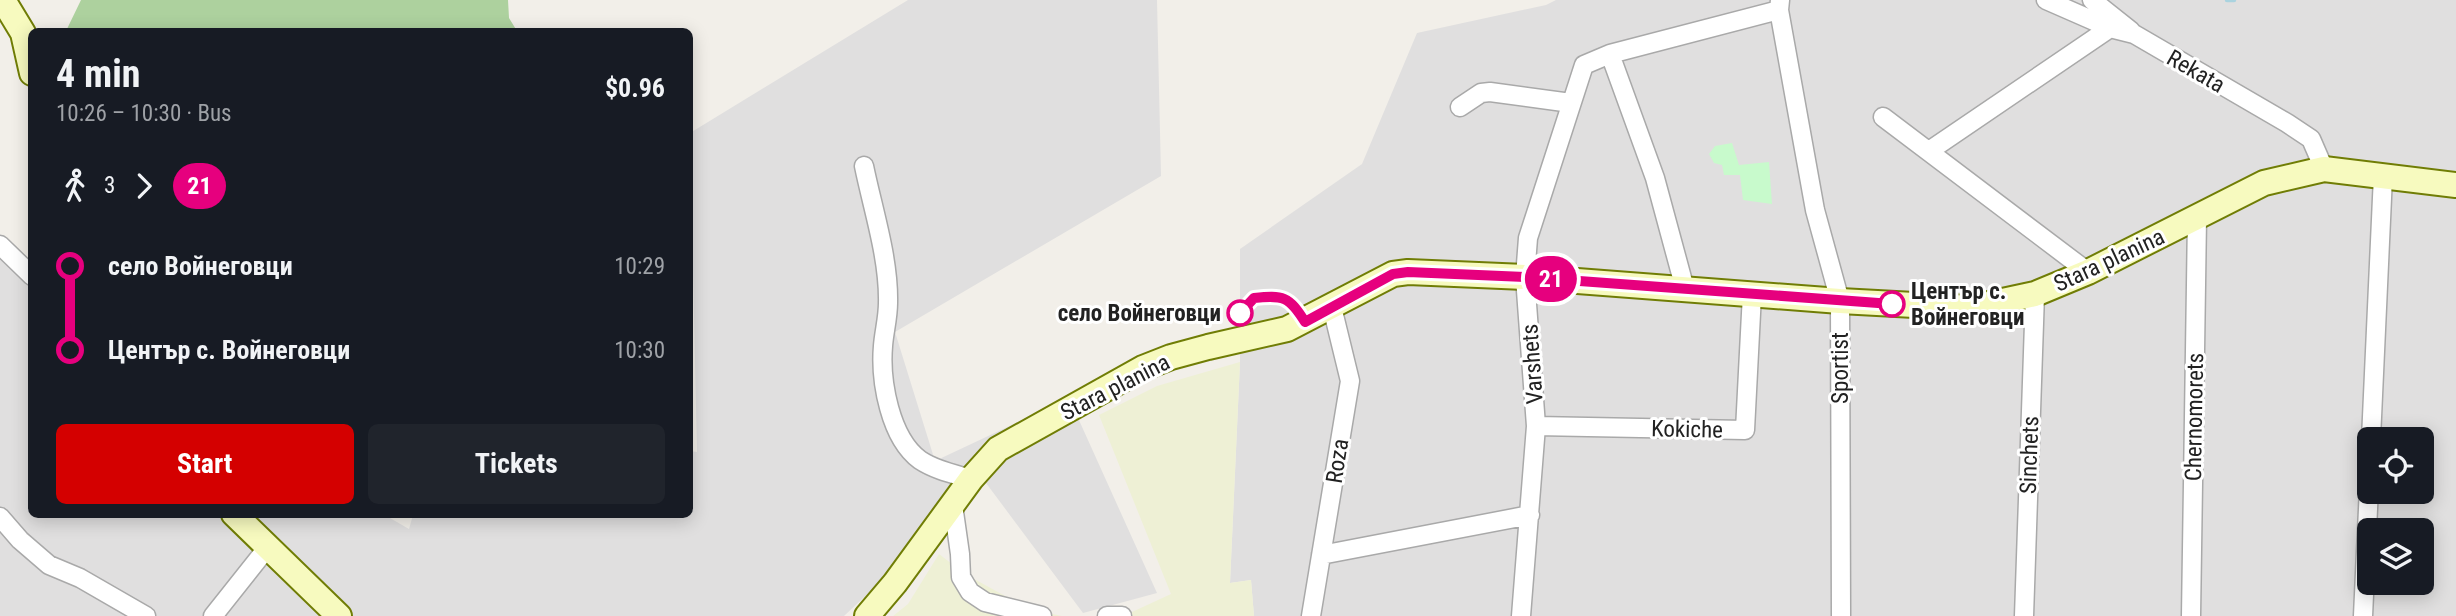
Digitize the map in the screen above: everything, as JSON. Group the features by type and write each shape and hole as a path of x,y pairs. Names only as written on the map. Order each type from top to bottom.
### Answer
{"street":[{"path":"3,0 23,33 28,55"},
{"name":"Rekata","path":"2046,0 2110,28 2134,34 2287,122 2311,139 2324,169"},
{"path":"2092,0 2134,34"},
{"name":"Varshets","path":"1521,616 1536,426 1525,277 1531,223 1584,65 1610,54 1780,5"},
{"name":"Sportist","path":"1780,5 1815,210 1840,301 1841,616"},
{"path":"1929,151 2110,28"},
{"path":"1610,54 1655,178 1685,289"},
{"path":"1460,107 1480,93 1490,92 1571,103"},
{"path":"1883,117 2088,272"},
{"path":"864,166 884,262 888,303 882,348 886,395 894,424 906,446 921,460 941,470 971,479"},
{"name":"Stara planina","path":"867,616 895,583 971,479 998,449 1143,368 1171,357 1287,329 1393,274 1408,272 1525,277 1970,308 2035,294 2088,272 2264,183 2324,169 2456,185"},
{"path":"2372,427 2383,176"},
{"name":"Chernomorets","path":"2190,616 2197,218"},
{"path":"0,245 28,272"},
{"name":"Kokiche","path":"1536,426 1745,430 1752,294"},
{"name":"Sinchets","path":"2024,616 2035,294"},
{"name":"Roza","path":"1311,616 1350,381 1332,307"},
{"path":"2362,616 2368,504"},
{"path":"953,505 961,577 970,592 985,602 1042,616"},
{"path":"1321,555 1530,515"},
{"path":"0,516 19,540 49,565 80,578 146,616"},
{"path":"238,518 339,616"},
{"path":"213,616 268,548"},
{"path":"1107,616 1122,616"}],"shaded area":[{"path":"908,0 1157,0 1161,176 895,332 935,461 1069,398 1157,593 1083,613 986,483 844,616 0,616 0,238 28,272 28,518 390,518 409,529 412,518 693,518 693,451 697,452 693,131"},
{"path":"1556,0 2456,0 2456,616 1254,616 1251,580 1230,583 1240,362 1240,249 1362,164 1417,33 1546,5"}],"green space":[{"path":"81,0 508,0 509,18 515,28 67,28"},
{"path":"1732,143 1739,165 1769,162 1772,204 1743,200 1740,175 1724,175 1722,165 1714,163 1709,154 1715,146"},
{"path":"1240,362 1230,583 1251,580 1254,616 1106,616 1132,612 1171,594 1099,415 1157,386"},
{"path":"939,554 965,574 1029,609 1062,616 893,616 908,604"}],"waterway":[{"path":"2227,0 2234,0"}],"bus line":[{"name":"21","path":"1240,313 1254,298 1278,296 1293,303 1305,322 1393,274 1408,272 1525,277 1892,304"}],"place":[{"name":"Център с. Войнеговци","path":"1892,304"},
{"name":"село Войнеговци","path":"1240,313"}]}
